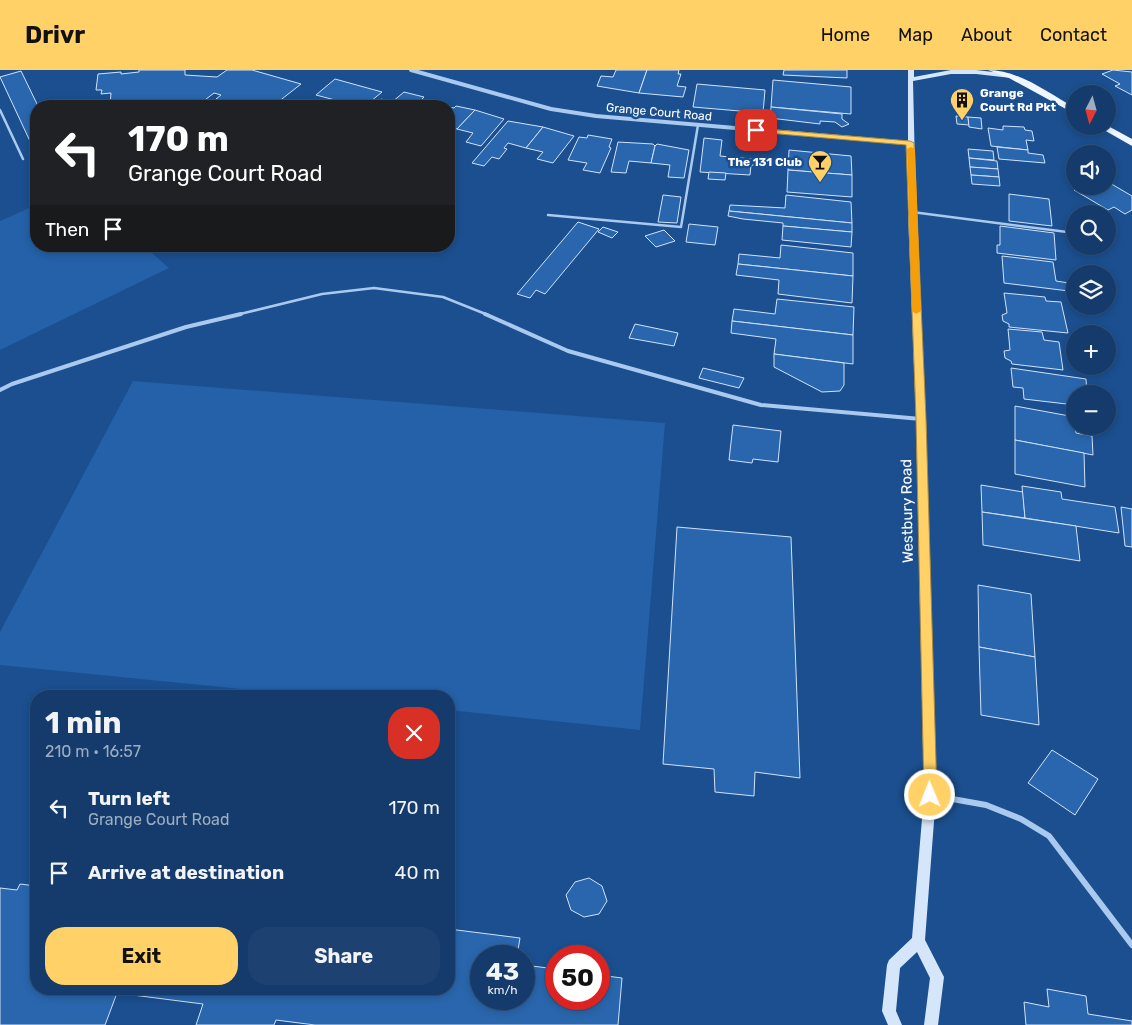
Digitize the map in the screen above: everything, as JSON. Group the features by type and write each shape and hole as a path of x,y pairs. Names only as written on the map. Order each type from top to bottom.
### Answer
{"main road":[{"path":"992,70 1010,73 1066,106"},
{"name":"Westbury Road","path":"918,941 930,795 921,419 910,143 911,75 951,72 1010,73"},
{"path":"1116,133 1131,141"},
{"path":"896,1025 889,1011 894,965 918,941 937,977 931,1025"}],"street":[{"name":"Grange Court Road","path":"411,70 551,108 596,116 910,143"},
{"path":"930,795 986,805 1021,819 1049,836 1132,945"}],"lane":[{"path":"0,110 23,159"},
{"path":"548,215 681,227 698,125"},
{"path":"912,212 1066,232"},
{"path":"0,390 112,350 186,327 322,294 374,288 443,297 568,350 761,405 921,419"}],"shaded area":[{"path":"30,208 30,252 151,252 169,268 0,350 0,221"},
{"path":"133,381 665,423 640,730 455,711 455,690 252,690 0,665 0,632"}],"building":[{"path":"139,70 185,70 185,75 217,77 227,70 252,70 301,84 281,100 219,100 216,99 221,95 214,93 205,100 110,100 111,93 101,94 102,90 96,90 98,74 139,72"},
{"path":"616,70 647,70 639,93 597,86 601,76 613,77"},
{"path":"647,70 679,70 678,74 681,74 677,86 686,87 683,97 639,93"},
{"path":"784,70 847,70 847,78 783,75"},
{"path":"1113,70 1132,72 1132,95 1116,87 1120,84 1102,74"},
{"path":"21,71 35,100 30,100 30,141 0,77"},
{"path":"335,79 382,92 372,100 335,100 316,95"},
{"path":"773,80 851,87 851,114 771,107"},
{"path":"697,84 765,90 763,113 693,107"},
{"path":"404,92 424,97 422,99 426,100 394,100"},
{"path":"455,107 475,110 457,129 455,128"},
{"path":"771,107 842,114 842,119 849,124 842,127 835,122 820,121 820,124 770,118"},
{"path":"475,110 504,119 481,146 466,142 473,133 457,129"},
{"name":"Grange Court Rd Pkt","path":"956,116 968,117 969,125 957,124"},
{"path":"968,117 981,118 982,129 969,127"},
{"path":"508,121 543,127 526,148 508,143 504,148 507,149 499,159 492,157 484,166 472,163"},
{"path":"1003,126 1024,127 1025,130 1032,131 1034,141 1026,140 1028,150 991,146 988,128 1003,130"},
{"path":"543,127 574,136 553,163 537,159 543,152 526,148"},
{"path":"588,135 612,139 609,147 611,148 600,173 583,170 587,163 568,160 579,137 587,138"},
{"path":"704,138 722,140 720,156 772,161 771,167 751,165 750,175 700,172"},
{"path":"618,142 653,144 655,146 651,163 629,161 626,173 611,172"},
{"path":"657,144 689,150 684,178 668,177 670,165 651,163"},
{"path":"997,147 1028,150 1028,153 1043,155 1045,163 999,159"},
{"path":"968,149 993,151 994,160 969,158"},
{"path":"789,150 851,156 852,175 788,170"},
{"path":"969,158 997,161 998,169 970,167"},
{"path":"970,167 998,169 999,177 971,175"},
{"name":"The 131 Club","path":"788,170 852,175 852,197 787,192"},
{"path":"709,172 726,173 725,180 708,179"},
{"path":"971,175 999,177 1000,186 972,184"},
{"path":"1116,187 1132,196 1132,210 1125,214 1116,208 1116,205 1100,205 1082,195 1116,195"},
{"path":"1009,194 1049,199 1052,226 1009,221"},
{"path":"663,195 681,197 677,223 658,222"},
{"path":"786,195 851,202 852,223 729,211 730,205 785,208"},
{"path":"729,211 852,223 852,232 783,226 783,223 728,216"},
{"path":"578,222 599,229 545,294 536,290 530,298 517,294"},
{"path":"689,224 718,227 715,245 686,242"},
{"path":"783,226 852,232 851,247 782,240"},
{"path":"1000,226 1054,233 1056,260 997,253 997,245 1000,245"},
{"path":"603,227 618,232 612,238 598,232"},
{"path":"664,230 675,241 656,247 645,236"},
{"path":"781,245 853,253 853,276 738,264 739,254 780,258"},
{"path":"1002,256 1053,262 1056,281 1066,283 1066,291 1004,283"},
{"path":"738,264 853,276 852,303 778,294 779,280 736,275"},
{"path":"1004,293 1045,297 1046,301 1061,302 1066,333 1009,327 1009,324 1003,321 1002,315 1007,313"},
{"path":"777,299 854,307 853,335 732,321 734,309 775,314"},
{"path":"732,321 853,335 853,364 774,354 776,339 731,333"},
{"path":"635,324 678,333 674,346 629,338"},
{"path":"1008,329 1042,332 1044,340 1059,342 1063,370 1012,364 1011,361 1005,358 1004,351 1010,350"},
{"path":"774,354 844,363 844,385 840,391 822,392 774,367"},
{"path":"703,368 744,378 739,388 699,378"},
{"path":"1011,368 1086,379 1086,385 1066,385 1066,404 1024,399 1023,388 1013,387"},
{"path":"1015,406 1066,415 1066,435 1092,436 1093,455 1015,440"},
{"path":"733,425 781,431 778,462 753,459 752,463 729,460"},
{"path":"1015,440 1084,453 1085,487 1015,474"},
{"path":"981,485 1023,492 1025,518 982,512"},
{"path":"1022,486 1061,492 1062,499 1115,507 1119,533 1025,518"},
{"path":"1121,507 1132,509 1132,547 1125,546"},
{"path":"982,512 1076,526 1080,561 983,545"},
{"path":"677,527 791,537 800,778 755,772 754,796 715,792 714,769 663,764"},
{"path":"978,585 1031,594 1035,657 979,647"},
{"path":"979,647 1035,657 1039,725 981,715"},
{"path":"1052,750 1098,779 1075,815 1028,783"},
{"path":"589,878 602,886 607,901 599,914 584,917 571,910 566,895 575,882"},
{"path":"20,884 30,885 30,995 116,995 105,1025 0,1025 0,888 17,890"},
{"path":"455,930 520,938 519,945 470,945 470,1010 535,1010 535,966 545,968 545,1010 610,1010 610,976 622,978 618,1025 315,1025 276,1020 274,1025 196,1025 203,1004 133,995 455,995"},
{"path":"1047,989 1086,996 1088,1014 1132,1021 1132,1025 1026,1025 1024,1002 1049,1007"}],"slow traffic":[{"path":"911,149 916,311"}],"place":[{"name":"Grange Court Rd Pkt","path":"962,121"},
{"name":"The 131 Club","path":"820,183"}],"route":[{"path":"756,130 910,143 921,419 930,795"}]}
